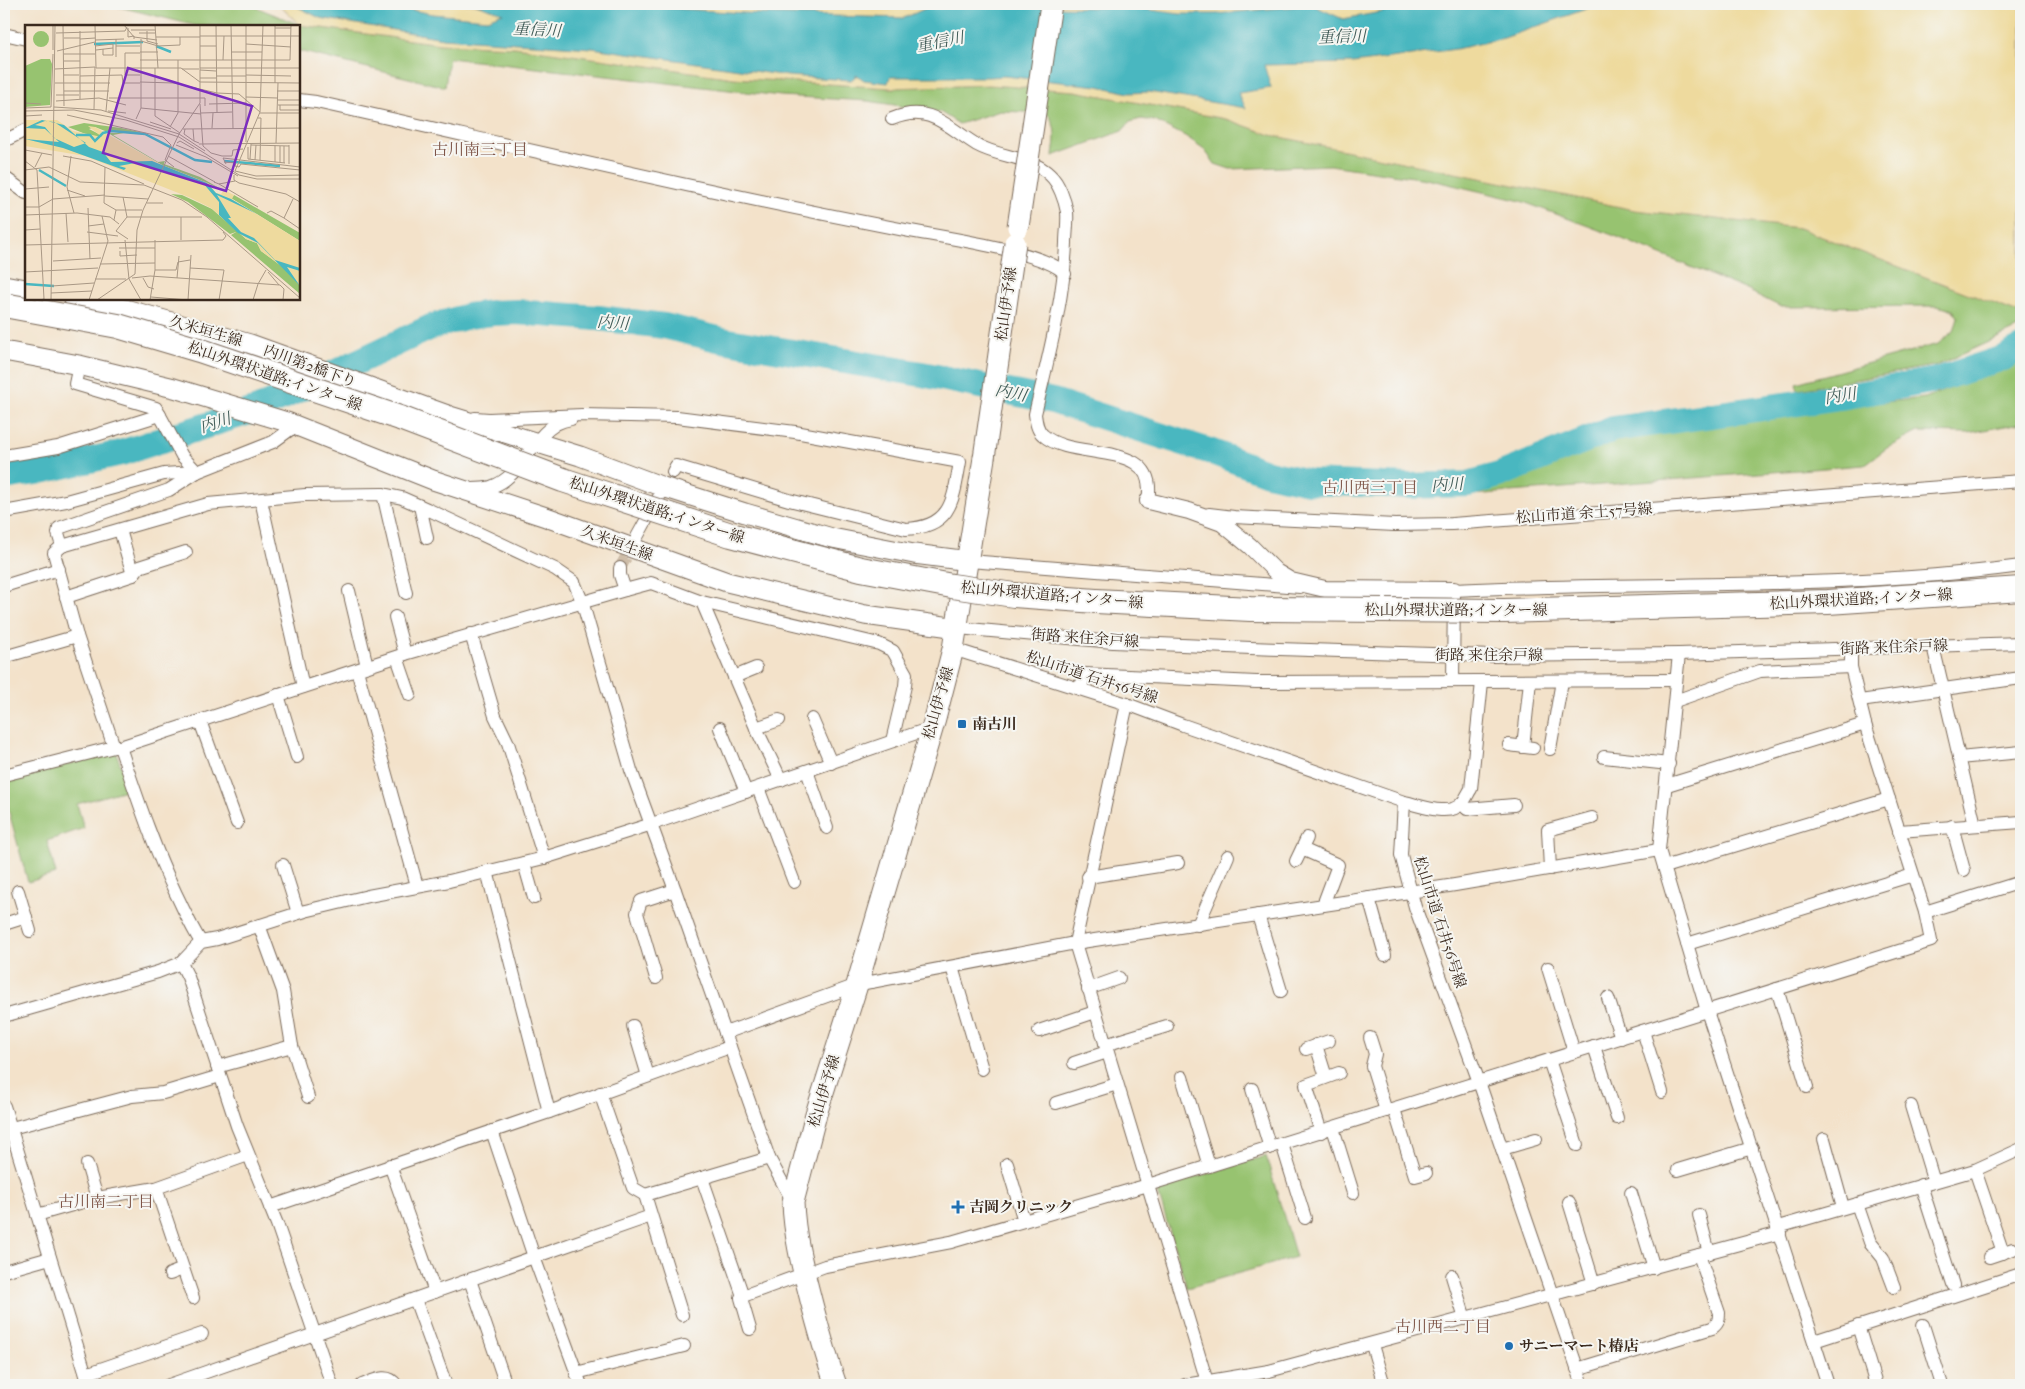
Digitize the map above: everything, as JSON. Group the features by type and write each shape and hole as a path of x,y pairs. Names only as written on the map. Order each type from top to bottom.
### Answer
{"highway":[{"name":"松山外環状道路;インター線","path":"4,305 118,326 199,350 400,418 563,480 731,535 861,569 952,586 1014,595 1250,609 1504,611 1828,602 2021,588"}],"main road":[{"name":"松山伊予線","path":"836,1385 828,1363 804,1274 793,1202 816,1114 857,985 958,628 1052,4"},
{"path":"4,285 25,289"},
{"name":"久米垣生線","path":"79,300 125,309 250,344"},
{"name":"内川第2橋下り","path":"250,344 450,416"},
{"path":"4,351 79,365"},
{"name":"久米垣生線","path":"79,365 174,388 291,424 433,480 727,582 865,615 958,628"},
{"path":"450,416 580,456 663,487 832,538 914,554 968,561"}],"street":[{"path":"4,34 25,39"},
{"path":"300,100 845,219 996,247 1050,263 1061,268 1065,274"},
{"path":"892,119 906,113 923,114 937,118 978,145 1042,168 1052,176 1064,200 1067,213 1065,274 1036,414 1037,425 1043,435 1054,442 1129,460 1140,466 1150,483 1148,501"},
{"path":"4,141 25,130"},
{"path":"4,178 25,192"},
{"path":"79,365 75,384 156,408 182,456 197,472"},
{"path":"450,416 489,419 582,415 677,417 795,432 960,462 953,503 947,512 937,521 922,528 906,529 789,500 676,466 673,472"},
{"path":"464,490 490,488 509,476 520,467 537,443 556,424 582,415"},
{"path":"4,456 58,447 162,417"},
{"path":"201,942 163,867 140,809 77,636 54,553 61,541 59,528 169,490 197,472 273,442 291,424"},
{"path":"4,512 66,501 164,474 197,472"},
{"name":"松山市道 余土57号線","path":"1148,501 1189,511 1234,517 1395,525 1452,524 2021,481"},
{"path":"61,541 120,530 208,504 305,495 383,494 402,498 420,506 555,569 574,582 582,601 631,770 652,824 769,1158 793,1202"},
{"path":"383,494 406,593"},
{"path":"638,537 659,498"},
{"path":"260,500 303,687"},
{"path":"420,506 427,538"},
{"path":"1189,511 1222,523 1250,546 1276,572 1291,581 1325,589"},
{"path":"120,530 133,575"},
{"path":"66,597 133,575 139,567 186,552"},
{"path":"968,561 1325,589 1454,590 1567,585 1825,582 1919,576 2021,566"},
{"path":"620,568 620,575 625,590"},
{"path":"4,586 59,569"},
{"path":"4,775 117,746 471,634 651,583 702,602 878,644 893,651 906,674 892,741"},
{"path":"1453,681 1454,590"},
{"path":"349,591 362,668 417,886"},
{"path":"702,602 756,728 781,780"},
{"path":"395,616 401,656 410,695"},
{"name":"街路 来住余戸線","path":"958,628 1113,642 1492,656 1679,654 2021,643"},
{"path":"471,634 495,716 508,743 544,858"},
{"path":"4,657 77,636"},
{"path":"1934,646 1942,690 1975,825"},
{"name":"松山市道 石井56号線","path":"953,648 1127,704 1183,726 1404,802 1401,855 1410,891 1479,1082 1583,1385"},
{"path":"742,1296 825,1266 951,1242 1148,1185 1931,941 1925,912 1864,724 1852,667 1851,648"},
{"path":"1679,654 1659,850 1707,1011 1828,1385"},
{"path":"1675,701 1760,671 1852,667"},
{"path":"734,677 756,668"},
{"path":"1080,689 1085,674 1256,682 1676,680"},
{"path":"1860,702 2021,678"},
{"path":"1509,745 1528,747 1530,681"},
{"path":"1550,749 1562,681"},
{"path":"1404,802 1446,810 1455,808 1462,803 1471,789 1482,682"},
{"path":"278,696 297,757"},
{"path":"1127,704 1075,943 1208,1384"},
{"path":"812,719 831,763"},
{"path":"756,728 779,720"},
{"path":"200,721 237,823"},
{"path":"1667,785 1864,724"},
{"path":"720,728 752,790 794,882"},
{"path":"4,1016 158,972 181,963 201,942 217,939 298,913 417,886 449,881 544,858 652,824 931,728"},
{"path":"1959,758 2021,752"},
{"path":"1604,757 1669,764"},
{"path":"807,771 827,828"},
{"path":"1664,867 1888,798"},
{"path":"1462,803 1467,809 1514,805"},
{"path":"1550,869 1548,830 1592,818"},
{"path":"1899,831 2021,822"},
{"path":"1952,826 1964,870"},
{"path":"1302,849 1338,866 1323,905"},
{"path":"725,1033 857,985 1075,943 1258,916 1659,850"},
{"path":"1198,925 1228,856"},
{"path":"524,863 534,898"},
{"path":"1088,877 1178,863"},
{"path":"284,865 298,913"},
{"path":"487,871 550,1112"},
{"path":"1687,944 1913,875"},
{"path":"1925,912 2021,882"},
{"path":"656,978 637,913 641,901 675,890"},
{"path":"18,891 30,931"},
{"path":"1369,898 1385,955"},
{"path":"1258,916 1281,991"},
{"path":"4,924 26,917"},
{"path":"259,925 283,991 292,1046 308,1097"},
{"path":"181,963 237,1126 270,1207 332,1385"},
{"path":"952,968 982,1069"},
{"path":"1548,968 1574,1052"},
{"path":"1088,989 1119,978"},
{"path":"1777,989 1807,1087"},
{"path":"1608,998 1621,1038"},
{"path":"1039,1031 1095,1012"},
{"path":"633,1026 648,1076"},
{"path":"1074,1063 1168,1026"},
{"path":"1643,1031 1662,1092"},
{"path":"1370,1038 1375,1054 1372,1066 1415,1176 1426,1173"},
{"path":"1326,1077 1311,1047 1329,1041"},
{"path":"7,1129 132,1096 164,1093 292,1046"},
{"path":"1594,1046 1618,1118"},
{"path":"270,1207 550,1112 730,1047"},
{"path":"1549,1060 1577,1145"},
{"path":"1320,1132 1306,1084 1339,1073"},
{"path":"1182,1076 1209,1166"},
{"path":"1056,1103 1117,1084"},
{"path":"1252,1089 1270,1148"},
{"path":"600,1093 633,1188 645,1195 682,1315"},
{"path":"4,1106 7,1129 37,1215 88,1380 202,1334"},
{"path":"1911,1106 1934,1182"},
{"path":"1333,1128 1353,1193"},
{"path":"492,1131 534,1257 581,1385"},
{"path":"1502,1149 1536,1139"},
{"path":"1824,1139 1843,1208"},
{"path":"1282,1144 1306,1218"},
{"path":"1678,1170 1752,1148"},
{"path":"1184,1385 1208,1384 1269,1372 1704,1254 1843,1208 1974,1170 2021,1149"},
{"path":"37,1215 97,1198 156,1188 248,1155"},
{"path":"645,1195 769,1158"},
{"path":"87,1164 97,1198"},
{"path":"1007,1164 1024,1221"},
{"path":"390,1165 435,1292"},
{"path":"1974,1170 2008,1251 1990,1258"},
{"path":"702,1178 742,1296 750,1329"},
{"path":"1921,1185 1953,1284"},
{"path":"156,1188 193,1298"},
{"path":"1630,1194 1654,1268"},
{"path":"1569,1202 1594,1284"},
{"path":"1857,1204 1870,1242 1883,1258 1894,1288"},
{"path":"169,1385 651,1216"},
{"path":"1577,1369 1717,1325 1719,1313 1704,1254 1699,1216"},
{"path":"4,1271 50,1258"},
{"path":"170,1274 183,1269"},
{"path":"1814,1341 2021,1274"},
{"path":"1452,1276 1464,1319"},
{"path":"470,1280 506,1385"},
{"path":"415,1299 446,1385"},
{"path":"1923,1325 1942,1385"},
{"path":"1858,1326 1876,1385"},
{"path":"1372,1345 1384,1385"},
{"path":"576,1373 684,1346"},
{"path":"362,1385 382,1378 388,1378 396,1385"}],"green space":[{"path":"248,4 300,25 193,25 112,5"},
{"path":"300,25 440,44 515,47 734,78 890,88 989,85 1075,91 1226,119 1271,135 1635,210 1799,228 2021,314 2021,327 1938,365 1798,390 1796,383 1938,344 1954,331 1958,317 1953,310 1937,306 1781,307 1747,290 1615,236 1521,201 1427,179 1330,165 1230,169 1215,164 1203,148 1185,136 1155,121 1141,119 1130,122 1122,131 1053,156 1054,129 1047,113 1000,111 959,124 940,112 868,101 781,96 449,58 445,87 300,51"},
{"path":"2021,361 2021,423 1968,433 1918,432 1887,448 1864,465 1471,495 1583,453 1617,434 1773,413 1925,398"},
{"path":"116,752 129,789 77,804 84,828 47,841 56,874 28,882 4,794 4,781"},
{"path":"1266,1156 1296,1257 1187,1288 1157,1189"}],"sand":[{"path":"278,4 2021,4 2021,314 1799,228 1635,210 1271,135 1226,119 1075,91 989,85 890,88 734,78 515,47 440,44 300,25"}],"water":[{"name":"重信川","path":"292,4 379,4 433,14 487,19 503,13 476,4 605,4 760,14 904,18 931,6 1135,8 1180,14 1216,14 1312,5 1343,19 1404,8 1466,4 1600,4 1504,38 1456,49 1353,63 1264,65 1271,88 1238,93 1246,108 1149,92 1129,93 1098,86 1004,76 890,77 888,83 864,80 857,75 851,80 788,76 592,48 443,38 320,18"}],"waterway":[{"name":"内川","path":"4,477 36,472 121,453 258,409 431,327 468,316 492,313 516,312 598,318 664,326 722,340 927,375 1053,401 1212,452 1268,473 1309,482 1409,486 1468,484 1499,475 1613,429 1841,397 1936,380 2003,358 2021,348"}],"tunnel":[{"path":"620,568 635,541"}],"place":[{"name":"南古川","path":"962,724"},
{"name":"吉岡クリニック","path":"958,1207"},
{"name":"サニーマート椿店","path":"1509,1346"}],"district":[{"name":"古川南三丁目","path":"480,149"},
{"name":"古川西三丁目","path":"1370,487"},
{"name":"古川南二丁目","path":"106,1201"},
{"name":"古川西二丁目","path":"1443,1326"}]}
